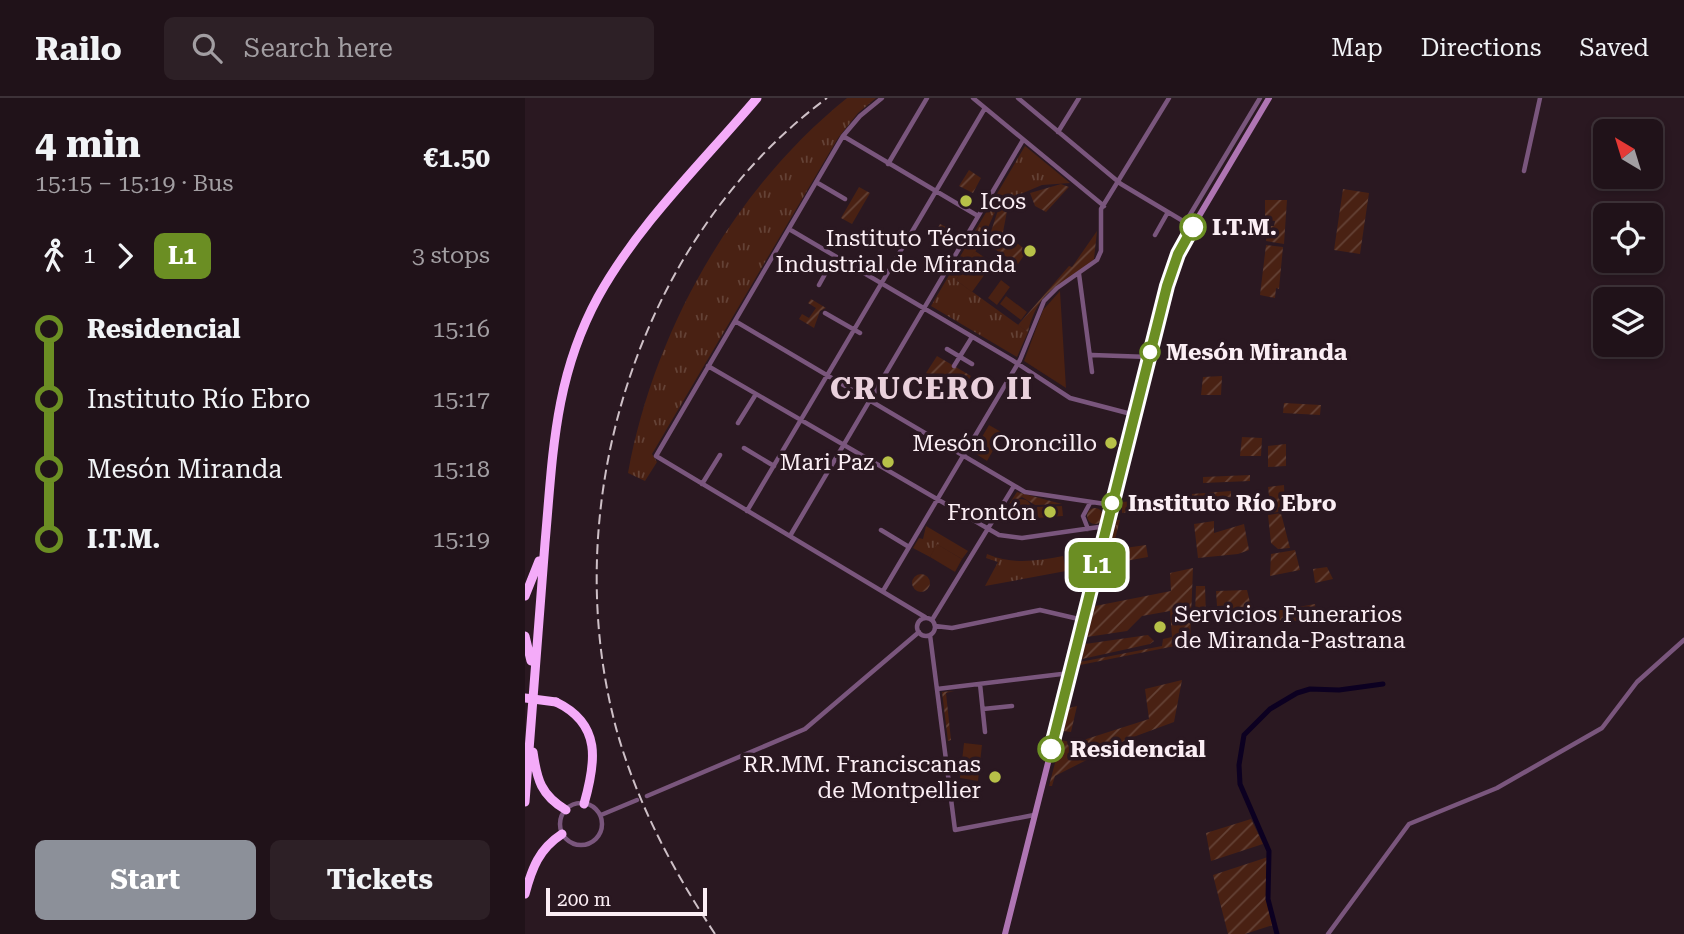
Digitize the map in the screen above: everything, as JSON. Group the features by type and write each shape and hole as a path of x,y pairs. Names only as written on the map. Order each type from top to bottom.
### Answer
{"highway":[{"path":"525,802 557,413 569,364 585,323 609,279 635,242 757,98"},
{"path":"525,596 532,586 546,539"},
{"path":"525,636 530,645 533,682"},
{"path":"525,698 557,702 580,719 591,739 591,780 584,804"},
{"path":"530,734 540,787 551,801 566,810"},
{"path":"525,894 538,857 546,844 562,834"}],"street":[{"path":"882,98 859,116 843,136 656,456 934,623 952,628 1040,610 1083,620"},
{"path":"888,164 927,98"},
{"path":"973,98 1104,206"},
{"path":"1018,98 1119,183 1193,227"},
{"path":"1058,132 1079,98"},
{"path":"883,591 1018,364 1044,301 1057,288 1094,265 1099,257 1100,213 1169,98"},
{"path":"1185,223 1260,98"},
{"path":"1005,934 1172,269 1193,227 1269,98"},
{"path":"1524,171 1540,98"},
{"path":"747,511 857,332 882,284 985,108"},
{"path":"843,136 978,216"},
{"path":"790,536 1023,139"},
{"path":"816,183 845,199"},
{"path":"1154,236 1168,212"},
{"path":"789,229 1074,400 1135,415"},
{"path":"819,285 835,256"},
{"path":"1079,274 1086,336 1092,355 1092,372"},
{"path":"825,313 857,332"},
{"path":"735,321 1014,486 1031,494 1112,505"},
{"path":"954,366 972,337"},
{"path":"947,349 972,364"},
{"path":"1092,355 1149,357"},
{"path":"708,366 988,531 1012,538 1106,526"},
{"path":"738,423 756,394"},
{"path":"744,448 774,466"},
{"path":"702,484 720,455"},
{"path":"1014,486 934,623 930,635 955,830 1034,815"},
{"path":"1088,529 1083,516 1090,502"},
{"path":"881,530 909,547"},
{"path":"919,632 917,624 923,615"},
{"path":"919,632 930,635"},
{"path":"647,796 805,729 919,632"},
{"path":"1328,934 1409,824 1497,788 1602,728 1637,682 1684,640"},
{"path":"937,689 980,687 1070,673"},
{"path":"980,687 985,732"},
{"path":"983,709 1012,706"},
{"path":"601,815 637,800"},
{"path":"584,804 592,806 601,815 602,827 598,837 590,843 572,844 562,834 561,818 566,810 584,804"}],"green space":[{"path":"847,98 876,98 858,113 838,138 652,454 657,462 645,481 628,473 640,420 657,367 705,266 735,219 769,175 806,134"},
{"path":"1025,146 1070,183 1042,185 999,203 981,243 956,280 1028,332 1017,357 931,306"},
{"path":"969,170 981,178 973,193 959,186"},
{"path":"1061,184 1069,187 1046,212 1035,206 1030,193"},
{"path":"859,187 870,193 852,224 841,218"},
{"path":"1343,189 1369,193 1360,254 1334,250"},
{"path":"1265,200 1287,200 1284,244 1266,241 1268,226 1274,226 1275,221 1265,220"},
{"path":"1005,203 1008,206 1003,232 1027,251 1018,264 993,248 988,241 998,210"},
{"path":"940,224 948,228 938,245 930,241"},
{"path":"1097,231 1094,259 1047,295 1033,315 1028,332 1018,325 1069,266 1072,267"},
{"path":"1266,245 1283,247 1279,289 1276,288 1275,298 1260,295"},
{"path":"975,251 993,263 972,292 956,280"},
{"path":"1001,280 1010,287 997,305 988,298"},
{"path":"1060,291 1066,388 1024,361 1043,310"},
{"path":"1006,296 1027,312 1021,320 1000,304"},
{"path":"811,299 826,308 820,311 814,328 799,319 802,314 809,318 816,308 808,303"},
{"path":"937,356 971,376 961,393 926,373"},
{"path":"1222,376 1221,395 1201,395 1203,377"},
{"path":"1284,403 1321,405 1320,415 1283,413"},
{"path":"989,425 1003,433 987,461 973,452"},
{"path":"1242,437 1262,438 1261,456 1240,456"},
{"path":"1286,444 1286,466 1268,467 1268,446"},
{"path":"1250,475 1250,481 1203,483 1203,477"},
{"path":"1284,485 1285,511 1271,513 1268,487"},
{"path":"1231,491 1231,497 1192,503 1192,494"},
{"path":"1017,492 1062,504 1035,505 1022,497 1009,504"},
{"path":"1021,499 1029,502 1032,510 1029,518 1021,521 1013,518 1010,510 1013,502"},
{"path":"1143,500 1144,510 1122,513 1122,502"},
{"name":"Frontón","path":"1062,506 1063,516 1038,518 1037,507"},
{"path":"1095,508 1103,516 1095,524 1087,516"},
{"path":"1281,513 1290,548 1278,549 1271,543 1268,515"},
{"path":"1114,520 1120,520 1112,550 1106,551"},
{"path":"1214,521 1214,533 1244,524 1249,550 1238,554 1198,558 1194,524"},
{"path":"926,526 968,551 962,559 938,545 930,557 913,548 919,538 923,539"},
{"path":"937,544 962,559 955,572 930,557"},
{"path":"1146,545 1148,557 1120,562 1118,549"},
{"path":"1295,550 1300,570 1270,576 1271,554"},
{"path":"987,554 1015,561 1063,556 1066,571 985,586 998,562 986,558"},
{"path":"1327,567 1333,579 1315,583 1313,569"},
{"path":"1193,568 1190,643 1080,665 1080,662 1162,646 1163,639 1172,637 1170,611 1142,616 1127,631 1087,637 1095,606 1171,591 1170,573"},
{"path":"921,574 927,577 930,583 927,589 921,592 915,589 912,583 915,577"},
{"path":"1196,586 1205,586 1206,616 1195,616"},
{"path":"1247,590 1255,623 1247,624 1244,617 1232,618 1230,605 1217,606 1216,591"},
{"path":"1315,604 1317,618 1276,620 1275,611"},
{"path":"1148,635 1154,641 1150,644 1082,659 1085,644"},
{"path":"1182,680 1174,722 1128,739 1055,776 1052,786 1049,786 1061,740 1074,743 1149,719 1145,689"},
{"path":"954,691 946,693 951,740 948,741 942,692"},
{"path":"1077,706 1071,732 1063,731 1069,708"},
{"path":"964,743 982,745 978,781 960,778"},
{"path":"1251,819 1263,844 1211,861 1206,833"},
{"path":"1268,857 1266,893 1273,925 1245,934 1228,934 1213,875"}],"waterway":[{"path":"1277,934 1268,899 1269,851 1240,784 1239,765 1244,735 1270,709 1297,693 1310,689 1339,690 1383,684"}],"railway":[{"path":"715,934 685,887 659,838 636,788 618,735 601,649 597,560 606,471 627,385 661,302 705,225 761,157 827,98"}],"bus line":[{"name":"L1","path":"1051,749 1167,286 1178,254 1193,227"}],"place":[{"name":"Icos","path":"966,201"},
{"name":"I.T.M.","path":"1193,227"},
{"name":"Instituto Técnico Industrial de Miranda","path":"1030,251"},
{"name":"Mesón Miranda","path":"1150,352"},
{"name":"Mesón Oroncillo","path":"1111,443"},
{"name":"Mari Paz","path":"888,462"},
{"name":"Instituto Río Ebro","path":"1112,503"},
{"name":"Frontón","path":"1050,512"},
{"name":"Servicios Funerarios de Miranda-Pastrana","path":"1160,627"},
{"name":"Residencial","path":"1051,749"},
{"name":"RR.MM. Franciscanas de Montpellier","path":"995,777"}],"district":[{"name":"CRUCERO II","path":"932,388"}]}
